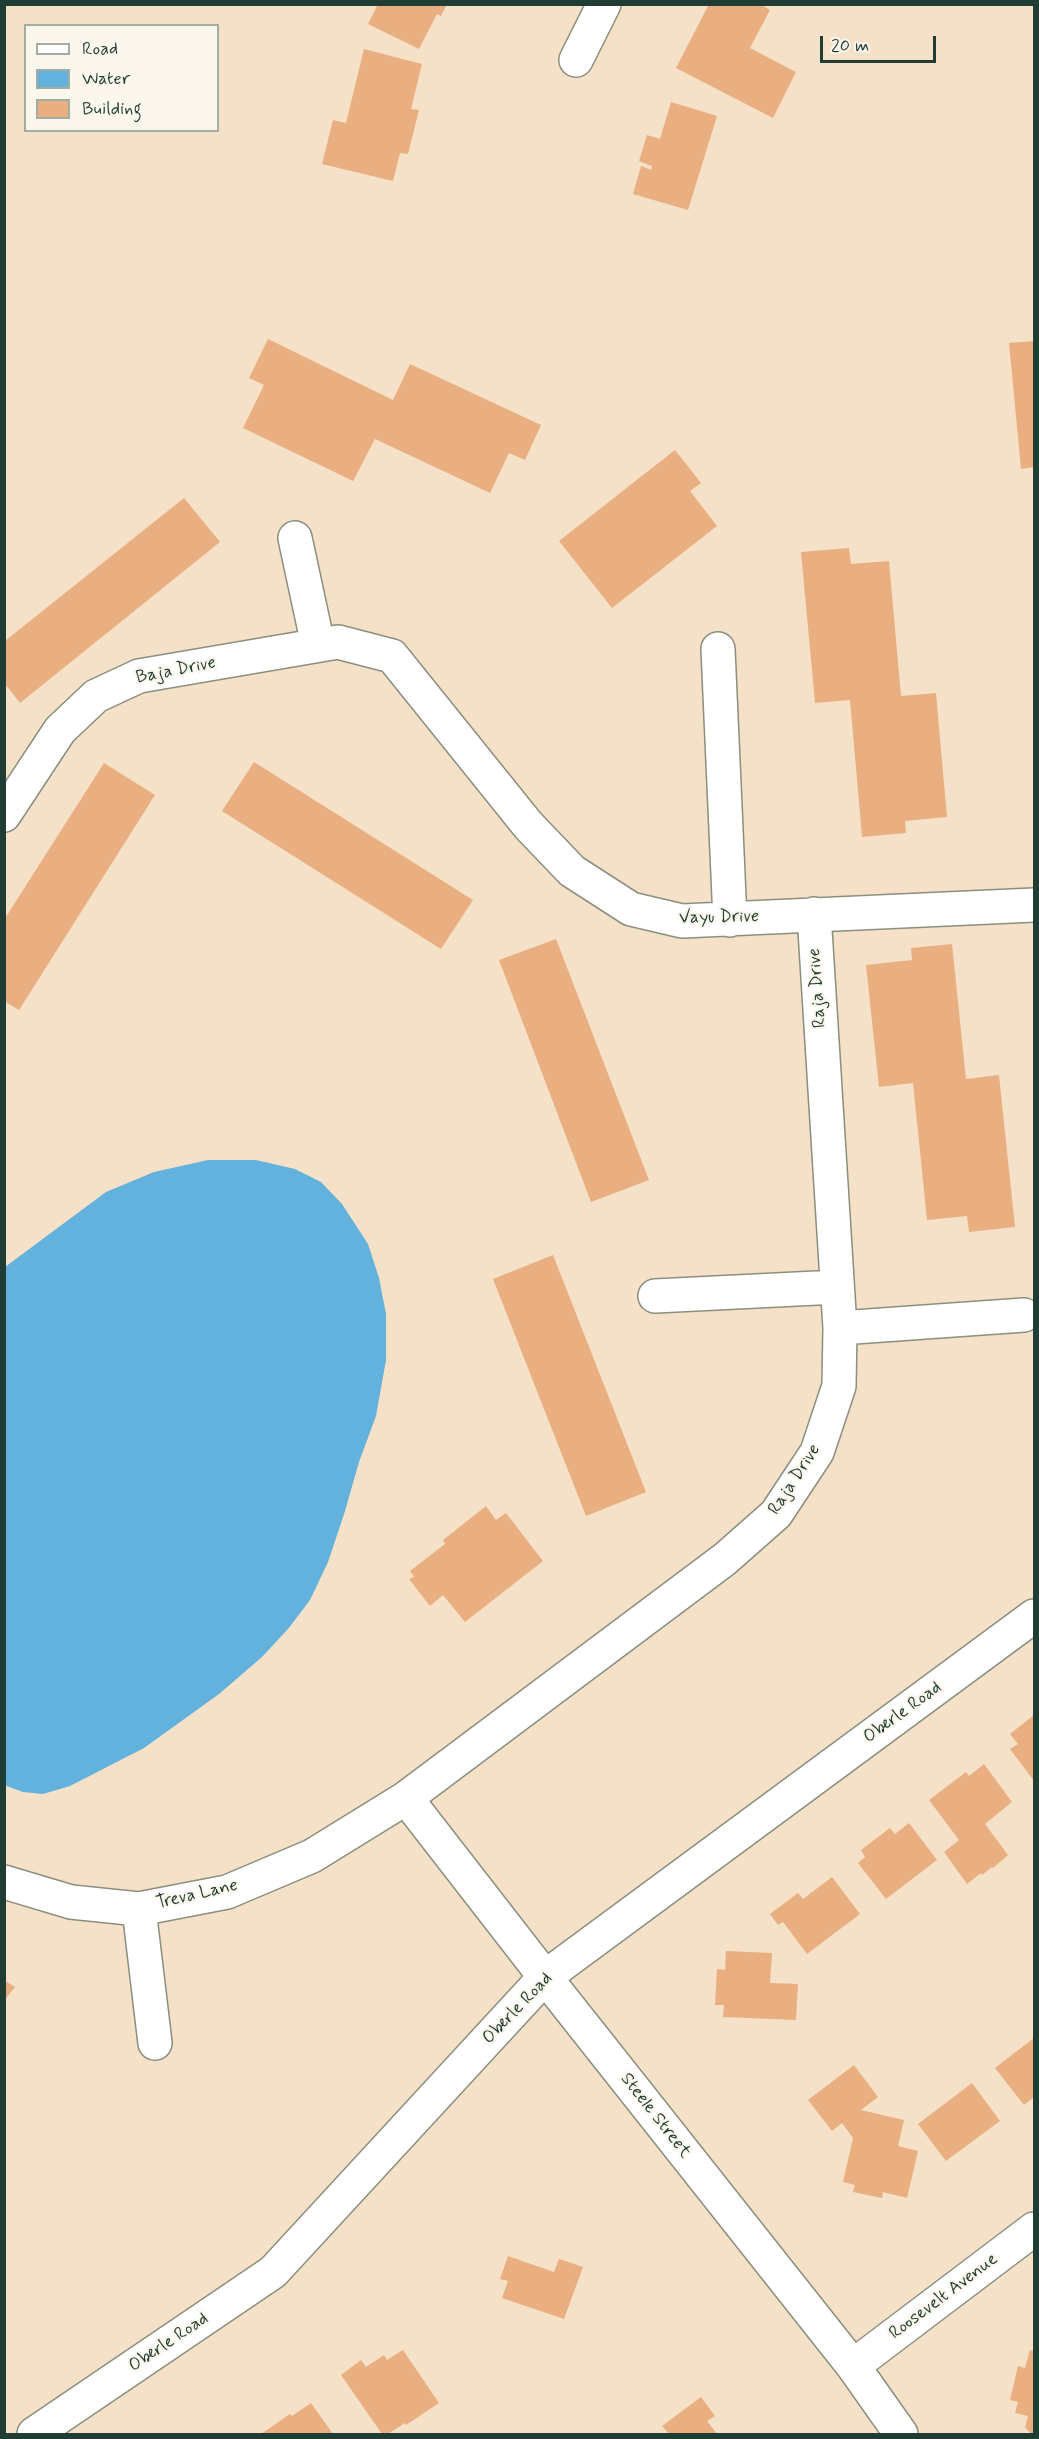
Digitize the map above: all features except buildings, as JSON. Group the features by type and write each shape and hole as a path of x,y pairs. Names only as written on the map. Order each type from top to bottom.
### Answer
{"street":[{"path":"576,60 604,4"},
{"path":"295,537 328,644"},
{"name":"Baja Drive","path":"4,815 60,729 96,696 139,676 328,644"},
{"name":"Vayu Drive","path":"328,644 392,656 528,825 572,871 631,909 682,921 1035,905"},
{"path":"718,649 730,920"},
{"name":"Raja Drive","path":"406,1798 724,1559 776,1514 818,1452 839,1386 840,1329 814,914"},
{"path":"655,1296 837,1287"},
{"path":"840,1329 1024,1315"},
{"name":"Oberle Road","path":"34,2434 273,2272 545,1977 1035,1616"},
{"name":"Treva Lane","path":"4,1882 71,1902 139,1909 227,1892 312,1856 406,1798"},
{"name":"Steele Street","path":"406,1798 853,2366 901,2434"},
{"path":"139,1909 155,2043"},
{"name":"Roosevelt Avenue","path":"853,2366 1035,2229"}],"water":[{"path":"208,1160 256,1160 295,1169 321,1182 342,1204 368,1244 379,1278 386,1314 386,1360 376,1416 328,1562 310,1600 288,1629 262,1657 219,1694 144,1748 70,1786 43,1794 23,1792 4,1785 5,1267 106,1192 154,1172"}]}
